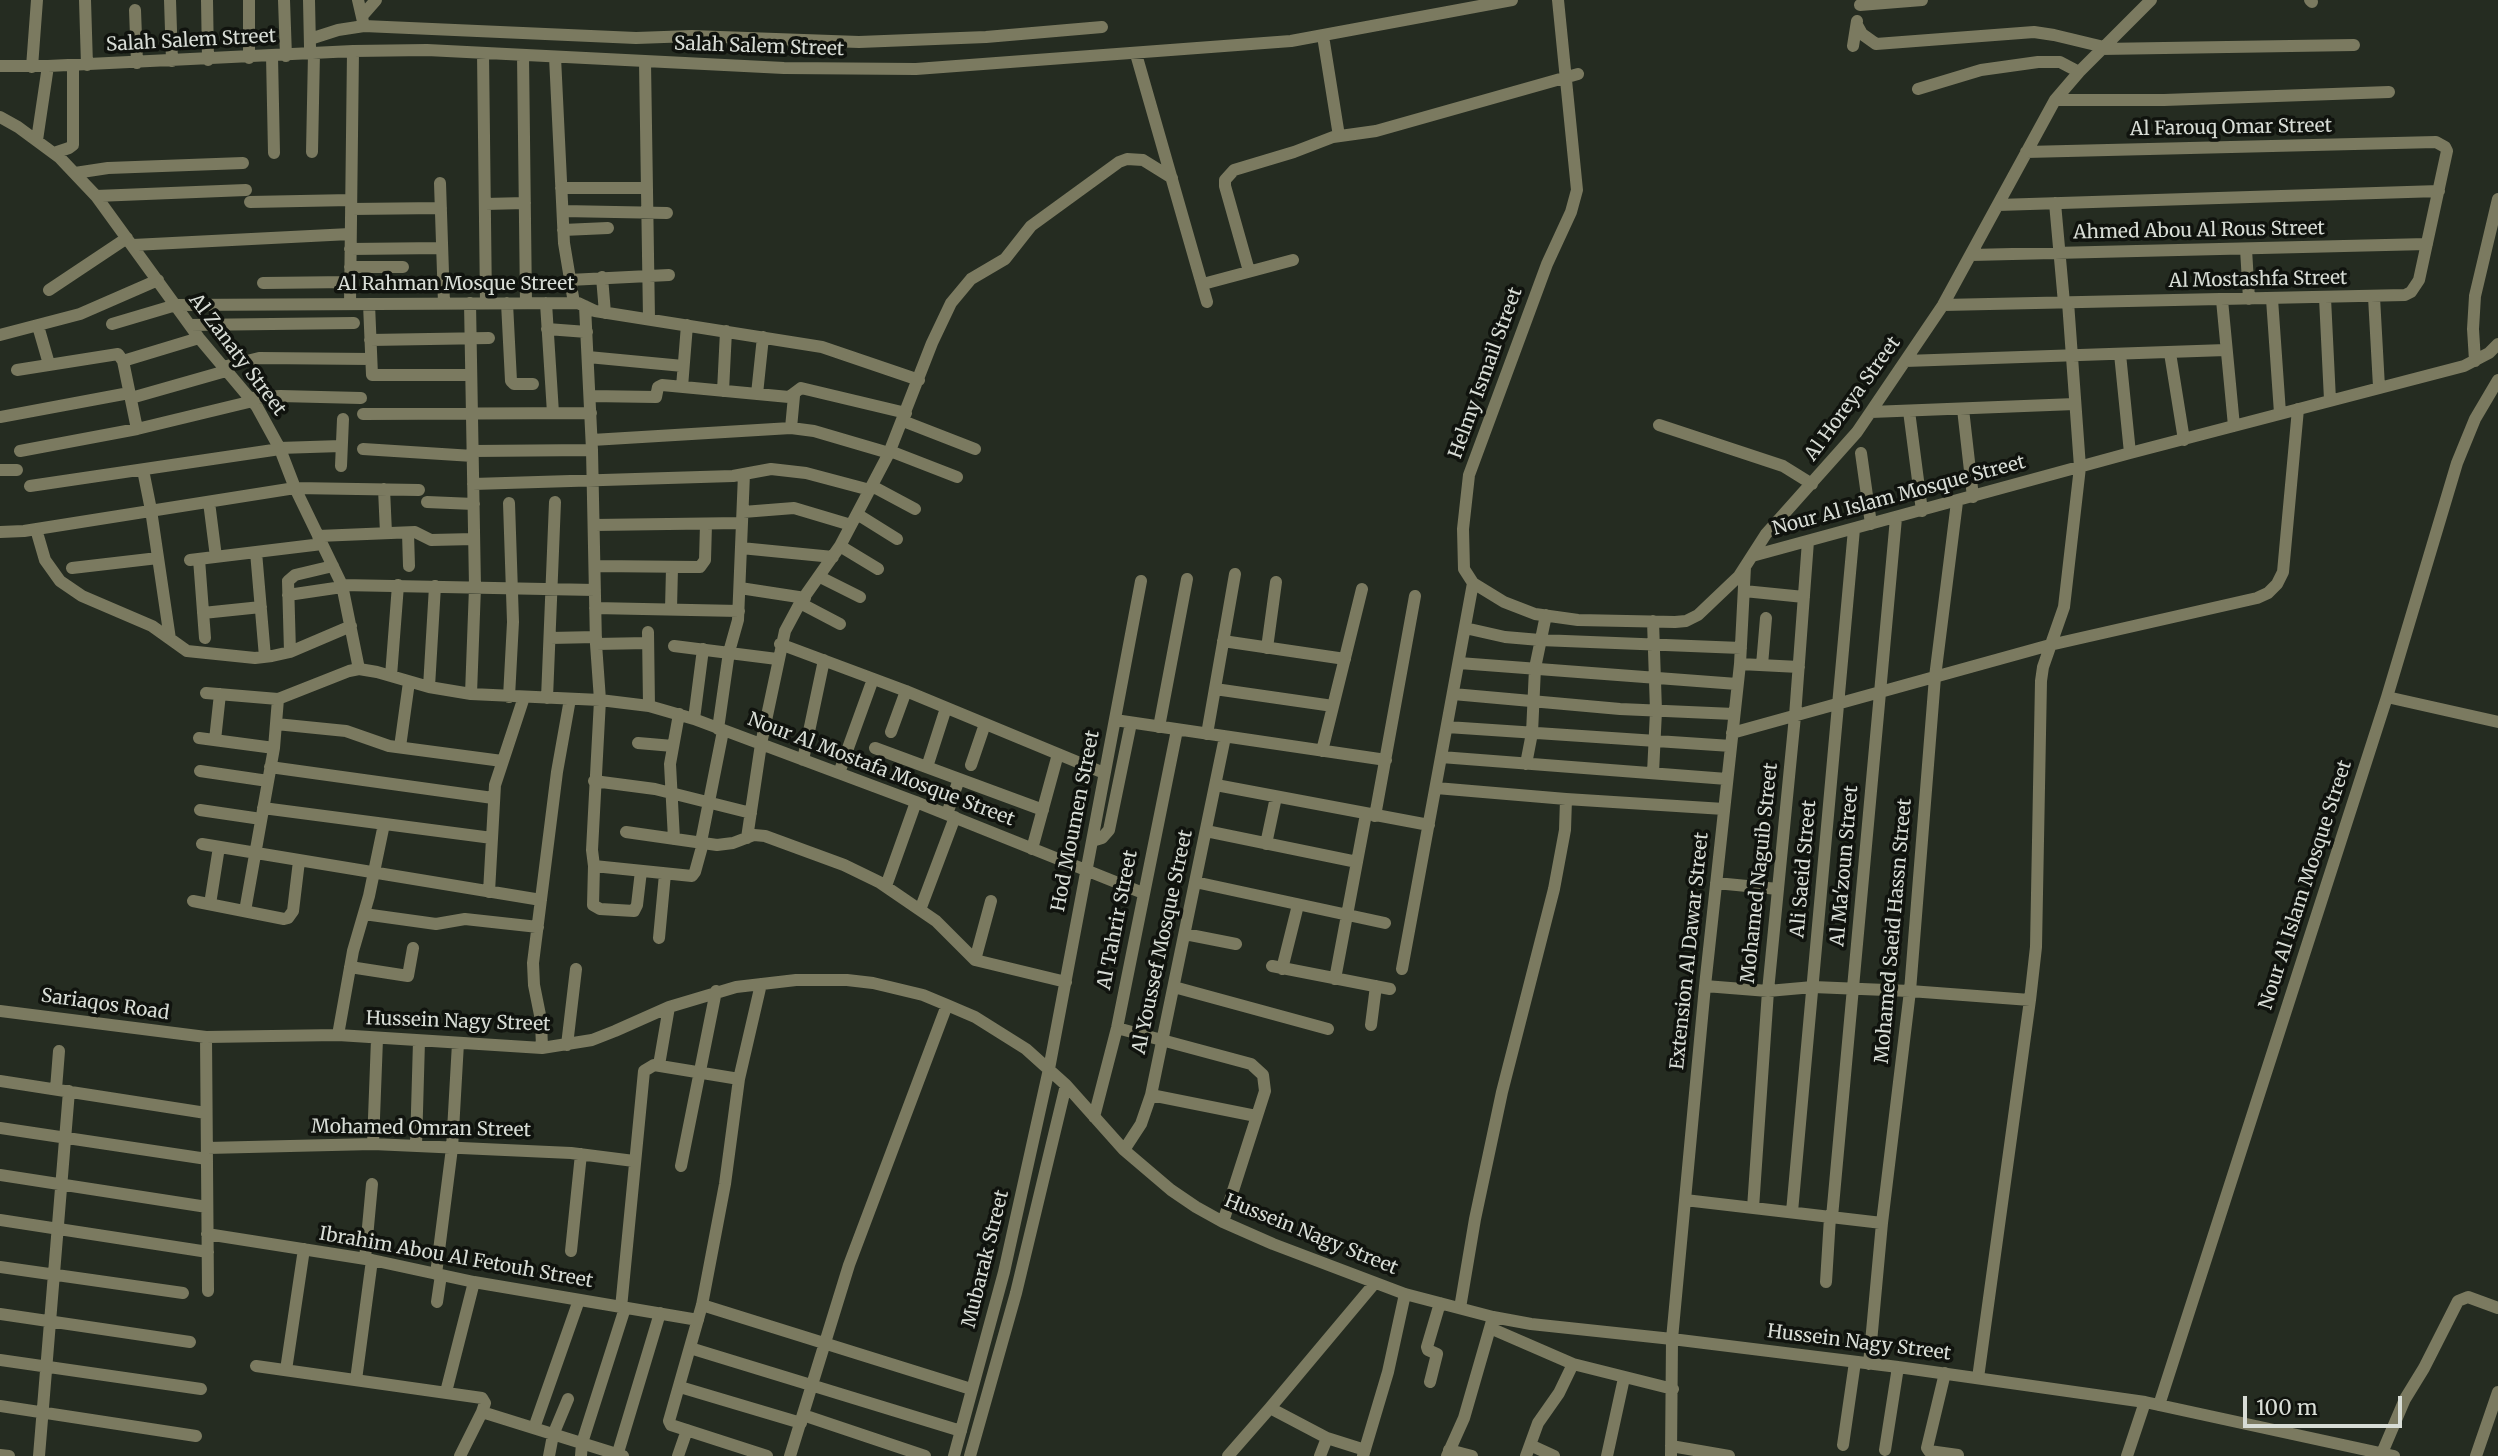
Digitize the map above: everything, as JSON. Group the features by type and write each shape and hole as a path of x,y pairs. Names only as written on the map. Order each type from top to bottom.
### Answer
{"street":[{"path":"32,66 37,0"},
{"path":"85,0 87,65"},
{"path":"170,0 172,61"},
{"path":"207,0 208,60"},
{"path":"249,0 249,58"},
{"path":"284,0 286,56"},
{"path":"309,0 312,152"},
{"path":"358,0 363,21"},
{"path":"363,21 376,0"},
{"name":"Salah Salem Street","path":"0,66 87,65 353,51 427,50 847,70 916,69 1290,41 1512,0"},
{"name":"Helmy Ismail Street","path":"1402,969 1473,583 1467,577 1462,559 1469,475 1546,264 1571,212 1577,190 1572,76 1558,0"},
{"path":"1853,46 1861,3 1922,0"},
{"name":"Al Horeya Street","path":"1473,583 1514,606 1577,620 1686,621 1698,615 1749,561 1766,534 1842,451 1871,412 1943,305 2055,100 2102,48 2151,0"},
{"path":"135,10 137,63"},
{"path":"310,39 363,21 636,38 692,36 859,43 986,37 1102,27"},
{"path":"1857,25 1863,34 1876,44 2034,32 2102,48 2354,45"},
{"path":"1323,36 1339,136"},
{"path":"350,304 353,51"},
{"path":"483,53 486,303"},
{"path":"1136,54 1208,302"},
{"path":"523,55 526,303"},
{"path":"272,56 274,153"},
{"path":"555,57 563,230 569,280 580,304 587,332 591,413 596,640 600,700 594,781 592,901 600,909 634,911 640,871"},
{"path":"645,62 649,319"},
{"path":"1918,89 1981,69 2038,62 2060,62 2079,72"},
{"path":"54,153 73,145 73,65"},
{"path":"37,140 48,66"},
{"path":"1249,271 1225,186 1228,175 1241,167 1339,136 1376,131 1572,76"},
{"path":"2055,100 2164,100 2389,92"},
{"name":"Al Zanaty Street","path":"0,117 54,153 96,196 199,338 252,399 280,449 295,488 342,586 359,669"},
{"name":"Al Farouq Omar Street","path":"2026,152 2436,142"},
{"name":"Al Mostashfa Street","path":"1943,305 2405,295 2411,292 2419,280 2439,191 2447,151 2436,142"},
{"path":"747,838 780,644 802,601 836,552 890,452 932,343 951,303 971,279 1004,259 1031,226 1110,168 1127,159 1143,160 1172,178"},
{"path":"75,173 108,168 243,163"},
{"path":"440,183 444,303"},
{"path":"561,188 647,188"},
{"path":"1998,205 2439,191"},
{"path":"96,196 248,196 441,208"},
{"path":"2475,361 2475,296 2498,199"},
{"path":"1978,1378 2036,947 2040,702 2043,667 2064,607 2080,467 2055,203"},
{"path":"485,204 525,204"},
{"path":"563,211 667,213"},
{"path":"563,230 608,228"},
{"path":"49,290 130,242 351,234"},
{"name":"Ahmed Abou Al Rous Street","path":"1971,255 2427,244"},
{"path":"350,249 442,248"},
{"path":"2246,249 2249,299"},
{"path":"1203,284 1293,260"},
{"path":"350,267 403,267"},
{"path":"569,280 669,275"},
{"path":"602,277 605,313"},
{"path":"0,335 90,310 158,280"},
{"path":"262,283 350,282"},
{"path":"2374,297 2379,387"},
{"path":"2325,298 2330,400"},
{"path":"2272,299 2280,414"},
{"path":"2222,300 2234,426"},
{"path":"470,303 475,587 471,694"},
{"path":"507,303 511,381 514,384 533,384"},
{"path":"545,303 553,413"},
{"path":"369,304 373,375 471,375"},
{"name":"Al Rahman Mosque Street","path":"112,324 176,305 580,304 605,313 822,346 919,380"},
{"path":"190,325 354,323"},
{"path":"682,387 687,325"},
{"path":"38,326 49,364"},
{"path":"547,329 587,332"},
{"path":"723,391 726,331"},
{"path":"757,394 763,337"},
{"path":"123,361 199,338"},
{"path":"370,340 489,338"},
{"path":"1905,361 2226,350"},
{"name":"Nour Al Islam Mosque Street","path":"1749,561 1808,541 2475,361 2495,352"},
{"path":"2170,353 2183,440"},
{"path":"17,370 118,354 123,361 137,429"},
{"path":"2120,354 2130,453"},
{"path":"588,356 683,366"},
{"path":"1,413 130,396 260,359 371,359"},
{"name":"Nour Al Islam Mosque Street","path":"2159,1405 2387,697 2457,463 2475,419 2498,380"},
{"path":"590,396 656,397 660,385 794,396"},
{"path":"790,428 794,396 797,389 802,388 905,417 975,449"},
{"path":"20,452 137,429 252,399 279,396 361,398"},
{"path":"1871,412 2075,404"},
{"path":"1963,409 1973,497"},
{"path":"1732,733 2050,645 2257,598 2268,593 2283,572 2298,409"},
{"path":"1909,411 1922,511"},
{"path":"363,414 591,413"},
{"path":"341,466 342,419"},
{"path":"1659,425 1783,466 1812,484"},
{"path":"363,449 473,454 790,428 814,431 890,452 957,477"},
{"path":"30,486 280,449 341,446"},
{"path":"1861,453 1871,524"},
{"path":"473,484 744,474 787,469 871,488 915,509"},
{"path":"0,470 17,470"},
{"path":"143,470 152,510 170,639"},
{"path":"594,866 690,876 694,874 709,802 729,652 739,611 744,474"},
{"path":"0,532 36,529 295,488 419,490"},
{"path":"384,489 386,533"},
{"path":"209,502 216,557"},
{"path":"427,502 474,504"},
{"path":"547,698 555,502"},
{"name":"Mohamed Saeid Hassn Street","path":"1869,1364 1882,1223 1910,991 1935,677 1957,502"},
{"path":"509,503 513,622 509,697"},
{"path":"594,525 706,524 794,508 854,520 897,539"},
{"name":"Al Ma'zoun Street","path":"1826,1282 1896,518"},
{"path":"595,566 700,567 703,564 706,524"},
{"path":"36,529 45,560 60,581 82,596 152,626 187,651 265,657 290,652 351,626"},
{"name":"Ali Saeid Street","path":"1792,1212 1854,529"},
{"path":"205,638 195,560 320,540 386,533 419,533 431,540 474,539"},
{"path":"408,533 410,566"},
{"name":"Mohamed Naguib Street","path":"1753,1208 1768,991 1795,716 1808,541"},
{"path":"741,548 836,552 878,569"},
{"path":"256,552 265,657"},
{"path":"72,568 158,558"},
{"name":"Extension Al Dawar Street","path":"1671,1451 1672,1339 1749,561"},
{"path":"290,652 288,581 291,577 333,566"},
{"path":"671,609 672,568"},
{"path":"1207,734 1235,574"},
{"path":"820,577 860,597"},
{"path":"1159,727 1186,579"},
{"name":"Hod Moumen Street","path":"1049,1069 1141,581"},
{"path":"1268,648 1276,582"},
{"path":"288,595 342,586 397,584 595,590"},
{"path":"391,676 397,584"},
{"path":"429,687 435,586"},
{"path":"740,588 802,601 840,624"},
{"path":"1322,751 1362,589"},
{"path":"1744,591 1804,597"},
{"path":"1335,979 1357,862 1386,760 1415,596"},
{"path":"203,613 261,607"},
{"path":"595,608 739,611"},
{"path":"1525,764 1532,733 1535,668 1546,615"},
{"path":"1762,665 1766,618"},
{"path":"1653,621 1656,710 1653,773"},
{"path":"1465,628 1505,637 1540,640 1741,648"},
{"path":"550,638 596,640 648,637 649,706"},
{"path":"1223,641 1345,659"},
{"path":"780,644 906,691 1104,773"},
{"path":"674,646 777,659"},
{"path":"694,719 703,649"},
{"path":"803,761 824,660"},
{"path":"1459,663 1737,684"},
{"path":"1740,664 1799,667"},
{"path":"206,693 278,699 359,669"},
{"name":"Nour Al Mostafa Mosque Street","path":"359,669 429,687 471,694 600,700 649,706 679,714 916,802 1143,893"},
{"path":"839,773 873,679"},
{"path":"400,747 409,682"},
{"path":"1215,689 1333,706"},
{"path":"891,732 906,691"},
{"path":"215,740 220,694"},
{"path":"1453,694 1734,714"},
{"path":"489,892 494,798 502,761 524,697"},
{"path":"2387,697 2498,722"},
{"path":"245,911 274,748 278,699"},
{"path":"542,1048 533,974 557,772 570,699"},
{"path":"927,768 946,708"},
{"path":"674,839 670,764 679,714"},
{"path":"1115,720 1386,760"},
{"path":"1092,841 1102,838 1109,830 1131,723"},
{"path":"276,724 346,731 380,744 502,761"},
{"path":"971,765 985,724"},
{"path":"1447,727 1731,746"},
{"name":"Al Tahrir Street","path":"1094,1117 1116,1028 1177,730"},
{"name":"Al Youssef Mosque Street","path":"1124,1150 1141,1124 1151,1095 1225,737"},
{"path":"199,738 274,748"},
{"path":"638,743 673,746"},
{"path":"875,748 1043,810"},
{"path":"1032,849 1058,754"},
{"path":"1441,757 1727,779"},
{"path":"270,766 494,798"},
{"path":"200,772 268,781"},
{"path":"920,910 951,816 960,779"},
{"path":"594,781 672,792 751,813"},
{"path":"1216,785 1429,825"},
{"path":"1436,788 1724,809"},
{"path":"1266,844 1276,797"},
{"path":"1460,1308 1475,1219 1502,1092 1554,889 1565,830 1566,799"},
{"path":"886,886 916,802"},
{"path":"200,810 384,824 492,838"},
{"path":"338,1035 350,967 384,824"},
{"path":"1206,831 1357,862"},
{"path":"626,832 726,845 754,835 765,836 844,865 886,886 943,926 975,960 1066,982"},
{"path":"202,844 541,900"},
{"path":"210,904 219,847"},
{"path":"193,901 284,919 292,915 299,862"},
{"path":"659,938 665,874"},
{"path":"1195,882 1385,923"},
{"path":"1716,883 1778,889"},
{"path":"975,960 991,901"},
{"path":"1298,905 1277,968 1390,989"},
{"path":"364,914 436,924 465,919 538,927"},
{"path":"1185,934 1236,944"},
{"path":"350,967 408,976 413,948"},
{"path":"567,1045 576,969"},
{"name":"Hussein Nagy Street","path":"206,1037 338,1035 542,1048 567,1045 615,1031 669,1006 716,991 796,980 848,980 899,988 947,1005 1001,1032 1066,1085 1124,1150 1171,1190 1223,1222 1374,1284 1460,1308 1491,1323 1531,1324 1672,1339 1945,1373 2145,1402 2388,1454"},
{"path":"761,984 739,1079 725,1184 702,1305 670,1416 671,1425 767,1456"},
{"path":"1371,1025 1376,986"},
{"path":"1705,986 1768,991 1813,987 1853,988 2030,1000"},
{"path":"1174,987 1328,1029"},
{"path":"681,1166 716,991"},
{"path":"790,1456 849,1265 947,1005"},
{"path":"659,1065 669,1006"},
{"name":"Sariaqos Road","path":"0,1011 206,1037"},
{"path":"1116,1028 1258,1068 1265,1083 1223,1222"},
{"path":"206,1037 208,1291"},
{"path":"373,1144 377,1039"},
{"path":"416,1146 419,1041"},
{"path":"438,1302 458,1043"},
{"path":"39,1456 65,1137 59,1051"},
{"path":"582,1450 623,1308 644,1071 648,1066 659,1065 739,1079"},
{"name":"Mubarak Street","path":"954,1456 1004,1272 1049,1069"},
{"path":"0,1081 206,1113"},
{"name":"Mubarak Street","path":"970,1456 1021,1277 1066,1085"},
{"path":"1151,1095 1256,1116"},
{"name":"Mohamed Omran Street","path":"0,1128 207,1153 373,1144 581,1154 634,1161"},
{"path":"571,1251 581,1154"},
{"path":"0,1175 207,1207"},
{"path":"356,1380 368,1259 372,1184"},
{"path":"1685,1200 1882,1223"},
{"path":"0,1220 208,1252"},
{"name":"Ibrahim Abou Al Fetouh Street","path":"207,1234 368,1259 474,1282 698,1320"},
{"path":"286,1370 304,1249"},
{"path":"0,1267 183,1293"},
{"path":"1004,1272 1021,1277"},
{"path":"446,1392 474,1282"},
{"path":"1230,1455 1374,1284"},
{"path":"1270,1408 1326,1438 1364,1453 1388,1372 1405,1294"},
{"path":"2388,1454 2405,1399 2459,1301 2468,1297 2498,1308"},
{"path":"534,1428 579,1300"},
{"path":"1430,1382 1437,1354 1427,1347 1440,1303"},
{"path":"702,1305 971,1389"},
{"path":"482,1412 553,1435 582,1450 619,1455 660,1313"},
{"path":"0,1314 190,1342"},
{"path":"1472,1456 1448,1453 1464,1418 1491,1323 1573,1364 1673,1390"},
{"path":"690,1348 961,1431"},
{"path":"0,1360 201,1389"},
{"path":"1843,1445 1855,1362"},
{"path":"1555,1456 1528,1451 1538,1423 1559,1393 1573,1364"},
{"path":"256,1366 482,1398 485,1402 482,1412 460,1456"},
{"path":"1885,1450 1898,1367"},
{"path":"1945,1373 1927,1448 1929,1451 1958,1455"},
{"path":"1607,1456 1624,1378"},
{"path":"680,1387 802,1419 925,1456"},
{"path":"2476,1456 2498,1392"},
{"path":"548,1456 553,1435 568,1399"},
{"path":"2127,1456 2145,1402"},
{"path":"0,1406 196,1436"},
{"path":"678,1456 687,1430"},
{"path":"1321,1456 1326,1438"},
{"path":"1671,1451 1730,1456"},
{"path":"0,1455 9,1456"}]}
